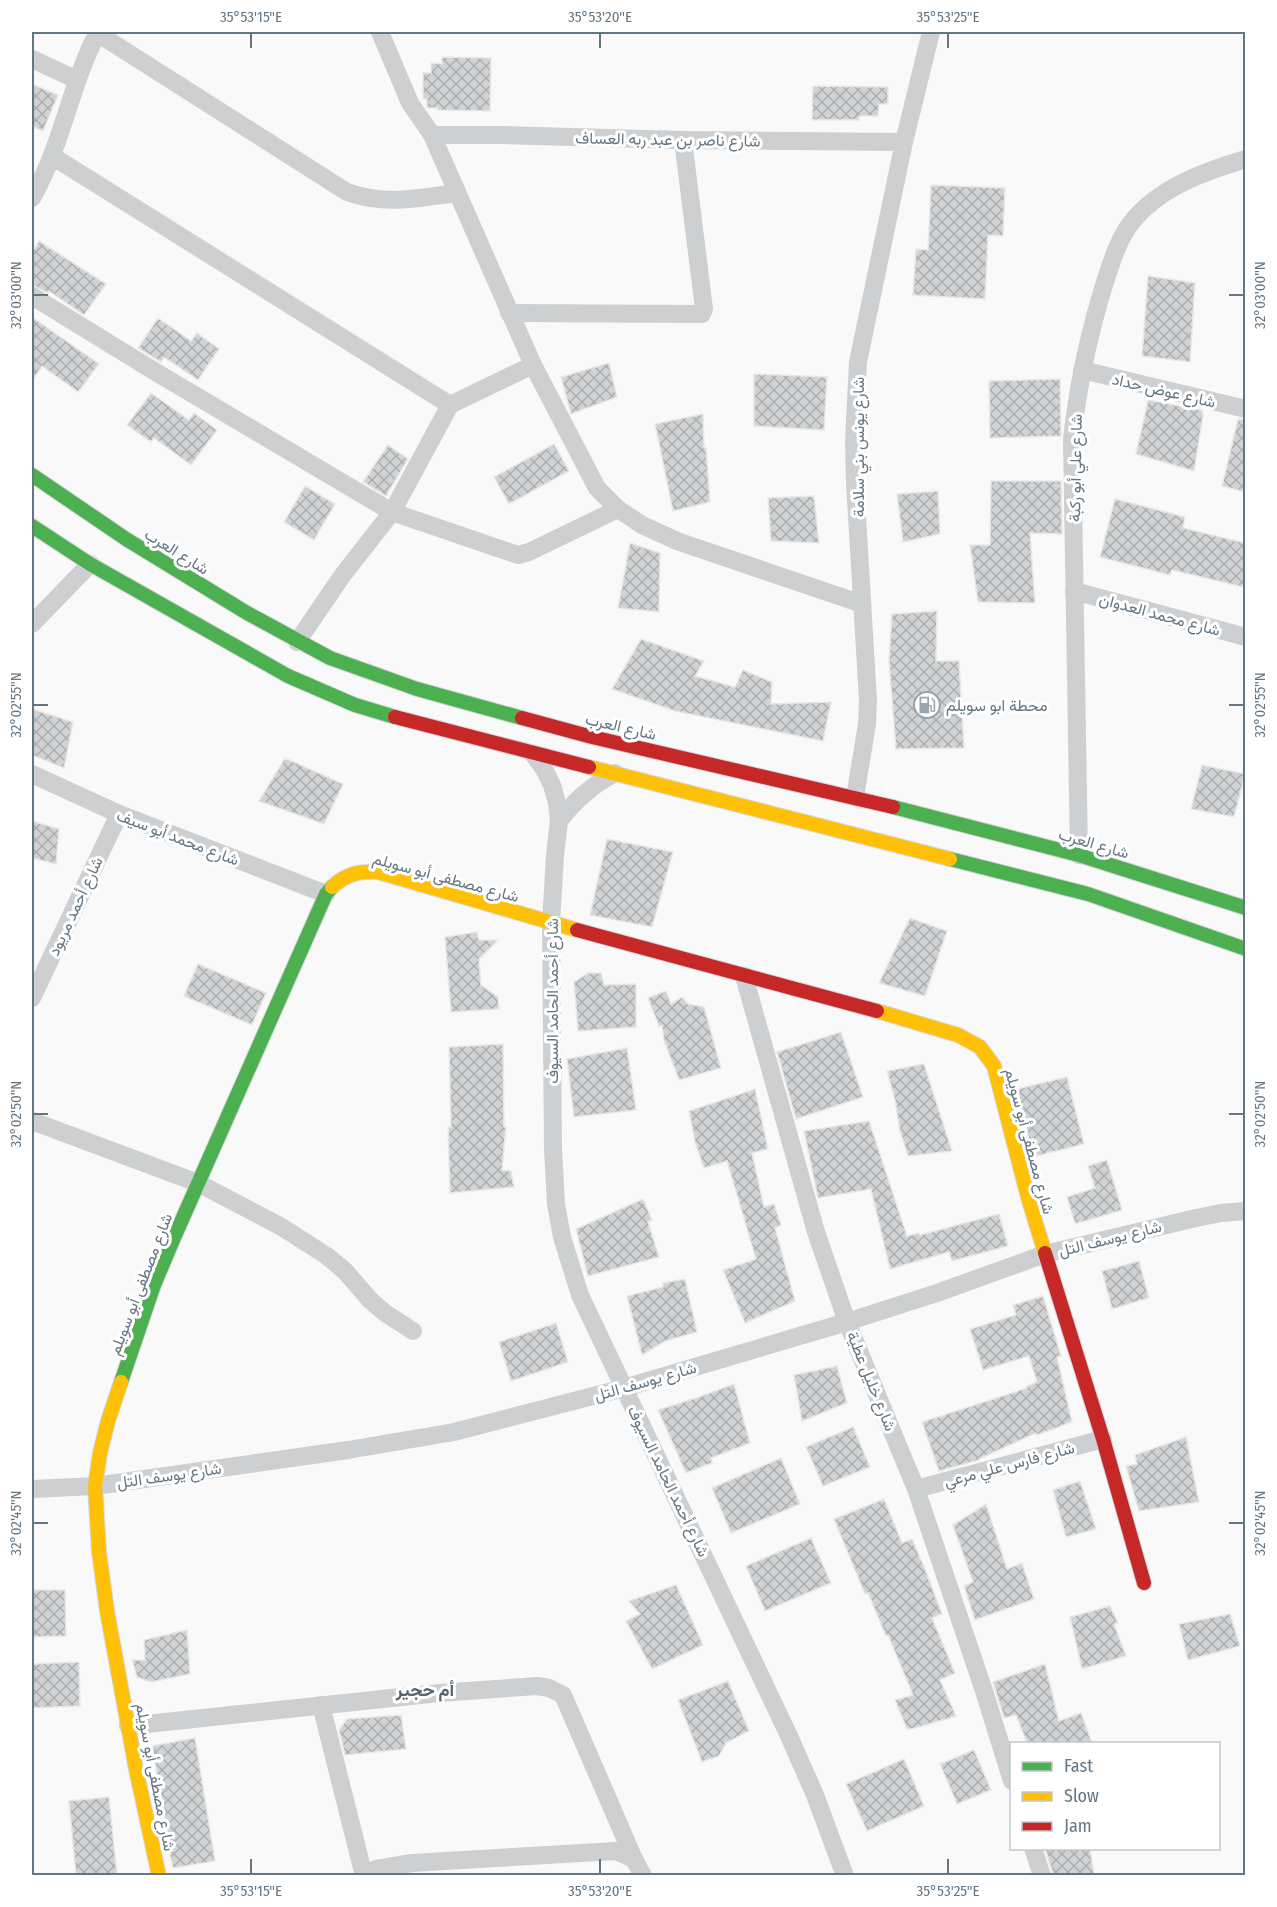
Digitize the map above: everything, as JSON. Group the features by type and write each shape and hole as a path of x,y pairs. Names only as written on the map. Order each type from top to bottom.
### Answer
{"main road":[{"name":"شارع العرب","path":"32,475 135,545 297,642 330,658 417,689 592,737 855,797 1079,855 1245,908"},
{"path":"32,526 90,564 288,676 355,705 402,720 533,754 1088,894 1245,949"},
{"name":"شارع مصطفى أبو سويلم","path":"159,1875 128,1726 99,1552 95,1486 100,1453 130,1352 154,1285 326,894 337,881 349,874 361,871 378,872 551,923 916,1022 958,1035 980,1047 994,1066 998,1078 1029,1201 1103,1439 1144,1583"}],"street":[{"path":"32,198 52,156 77,80 97,32 347,192 364,198 387,201 456,193"},
{"path":"380,32 410,103 432,135 533,365 597,488 618,509 642,525 677,541 862,603"},
{"name":"شارع يونس بني سلامة","path":"855,797 867,724 868,700 855,472 858,362 904,142 931,32"},
{"path":"32,59 77,80"},
{"name":"شارع ناصر بن عبد ربه العساف","path":"432,135 904,142"},
{"path":"509,313 702,314 704,309 683,140"},
{"path":"52,156 450,405"},
{"name":"شارع علي أبو ركبة","path":"1079,855 1072,439 1082,370 1096,312 1114,254 1131,223 1145,208 1167,191 1218,167 1245,159"},
{"path":"32,296 392,512 518,555 618,509"},
{"path":"297,642 342,576 392,512 450,405 533,365"},
{"name":"شارع عوض حداد","path":"1082,370 1245,409"},
{"path":"32,624 90,564"},
{"name":"شارع محمد العدوان","path":"1074,591 1245,637"},
{"name":"شارع أحمد الحامد السيوف","path":"533,754 552,785 560,821 555,855 551,923 553,1149 556,1204 562,1237 580,1294 789,1736 815,1794 845,1875"},
{"name":"شارع أحمد الحامد السيوف","path":"560,821 583,793 615,773"},
{"name":"شارع محمد أبو سيف","path":"32,774 118,814 326,894"},
{"name":"شارع أحمد مريود","path":"32,998 118,814"},
{"name":"شارع خليل عطية","path":"744,976 816,1232 848,1322 916,1489 984,1691 1010,1778"},
{"path":"32,1121 198,1183 280,1226 345,1271 370,1300 413,1331"},
{"name":"شارع يوسف التل","path":"32,1489 95,1486 348,1450 454,1432 624,1388 848,1322 1045,1254 1196,1218 1245,1211"},
{"name":"شارع فارس علي مرعي","path":"916,1489 1103,1439"},
{"path":"128,1726 439,1692 537,1686 549,1688 563,1695 633,1859 643,1875"},
{"path":"321,1705 365,1875 385,1867 449,1859 616,1851 633,1859"},
{"path":"1034,1850 1042,1875"}],"building":[{"path":"442,57 491,58 490,111 427,108 427,99 423,99 423,73 431,73 431,63 442,64"},
{"path":"32,84 58,95 43,131 32,126"},
{"path":"813,86 888,87 888,104 879,104 878,116 859,116 859,120 812,120"},
{"path":"931,185 1005,188 1003,236 988,235 985,299 913,295 916,249 928,250"},
{"path":"39,241 106,284 84,315 49,291 48,293 32,285 32,253"},
{"path":"1148,276 1195,283 1190,362 1142,356"},
{"path":"32,317 99,364 78,392 42,366 32,381"},
{"path":"158,318 191,341 197,333 219,349 198,380 164,357 161,362 138,348"},
{"path":"609,363 617,397 571,414 561,377"},
{"path":"754,374 827,377 824,430 754,426"},
{"path":"1060,379 1061,436 990,438 989,381"},
{"path":"151,393 189,420 194,413 217,430 191,465 154,438 151,442 127,425"},
{"path":"1148,400 1202,410 1194,471 1136,454"},
{"path":"703,414 710,502 673,511 655,424"},
{"path":"1238,419 1245,420 1245,492 1222,486"},
{"path":"554,444 569,471 509,504 494,477"},
{"path":"388,445 408,459 386,496 363,482"},
{"path":"991,481 1061,481 1062,534 1030,533 1035,603 978,602 970,545 990,545"},
{"path":"305,486 335,504 314,540 284,522"},
{"path":"938,491 940,534 903,542 897,494"},
{"path":"814,496 819,543 771,541 768,498"},
{"path":"1115,499 1185,517 1183,528 1245,543 1243,587 1172,570 1170,575 1100,557"},
{"path":"630,543 660,553 659,612 618,608"},
{"name":"محطة ابو سويلم","path":"937,611 936,661 959,661 964,748 896,749 889,661 892,614"},
{"path":"641,639 704,661 695,676 735,687 743,670 772,682 771,704 831,702 823,741 675,711 612,689"},
{"path":"32,709 73,722 64,768 32,755"},
{"path":"285,758 343,784 324,824 259,801"},
{"path":"1202,765 1245,774 1234,817 1191,809"},
{"path":"32,821 59,829 56,864 32,858"},
{"path":"607,839 673,852 652,927 590,915"},
{"path":"910,918 947,931 925,996 879,983"},
{"path":"477,932 479,940 498,940 479,959 481,985 498,997 499,1009 451,1012 445,937"},
{"path":"198,964 266,993 252,1025 184,996"},
{"path":"588,973 601,973 604,985 636,984 636,1027 578,1031 574,982"},
{"path":"666,991 671,1004 682,997 688,1004 704,1007 721,1068 679,1080 664,1040 662,1026 659,1026 648,998"},
{"path":"841,1032 863,1097 796,1119 777,1052"},
{"path":"503,1044 504,1127 506,1127 502,1170 511,1171 514,1187 450,1193 449,1047"},
{"path":"627,1048 636,1110 574,1117 567,1059"},
{"path":"924,1064 952,1151 908,1156 887,1071"},
{"path":"1067,1077 1084,1144 1033,1157 1017,1089"},
{"path":"755,1089 768,1149 752,1153 764,1207 774,1204 781,1225 775,1228 795,1301 745,1323 723,1270 756,1259 727,1161 704,1168 695,1142 689,1111"},
{"path":"869,1121 907,1236 919,1233 920,1235 999,1214 1008,1246 952,1261 949,1252 890,1269 871,1189 818,1198 804,1131"},
{"path":"1107,1160 1122,1210 1075,1224 1067,1197 1095,1188 1088,1166"},
{"path":"643,1199 652,1220 648,1222 659,1257 588,1276 576,1229"},
{"path":"1139,1261 1149,1298 1112,1309 1102,1271"},
{"path":"685,1279 697,1332 665,1341 642,1355 627,1296 663,1287 663,1283"},
{"path":"1043,1296 1061,1356 1057,1357 1072,1422 1037,1435 1036,1433 979,1460 939,1471 922,1422 1027,1388 1037,1382 1029,1356 983,1370 970,1329 1016,1315 1013,1305"},
{"path":"556,1323 568,1362 511,1381 499,1342"},
{"path":"837,1366 847,1403 802,1421 794,1375"},
{"path":"734,1384 750,1443 711,1458 712,1463 686,1473 658,1410"},
{"path":"853,1427 870,1467 823,1486 806,1447"},
{"path":"1186,1437 1199,1502 1139,1511 1126,1466 1137,1464 1135,1455"},
{"path":"781,1458 800,1504 731,1533 712,1488"},
{"path":"1080,1481 1096,1529 1066,1537 1053,1490"},
{"path":"884,1499 902,1543 912,1539 925,1569 942,1614 932,1618 955,1673 940,1680 956,1716 912,1729 907,1729 895,1700 913,1695 888,1635 886,1636 868,1593 865,1594 834,1519"},
{"path":"986,1504 1007,1569 1022,1563 1034,1599 975,1620 964,1586 973,1582 953,1525"},
{"path":"811,1538 831,1583 765,1611 746,1566"},
{"path":"676,1585 703,1645 652,1669 626,1621 640,1614 629,1601"},
{"path":"32,1590 65,1590 66,1636 32,1637"},
{"path":"1110,1606 1118,1623 1114,1624 1126,1656 1082,1669 1070,1617"},
{"path":"1230,1614 1240,1646 1188,1660 1179,1624"},
{"path":"187,1630 190,1674 151,1682 137,1677 132,1660 145,1660 144,1640"},
{"path":"79,1662 80,1706 32,1708 32,1664"},
{"path":"1045,1664 1059,1721 1081,1713 1092,1742 1027,1742 1016,1715 1004,1718 993,1682"},
{"path":"728,1681 749,1731 726,1743 719,1756 702,1762 678,1700"},
{"path":"401,1715 406,1749 345,1755 339,1730 347,1719"},
{"path":"195,1738 215,1861 173,1868 162,1819 165,1818 152,1746"},
{"path":"974,1750 991,1790 957,1804 940,1764"},
{"path":"904,1759 924,1806 867,1831 846,1784"},
{"path":"109,1797 117,1875 76,1875 69,1801"},
{"path":"1046,1850 1090,1850 1094,1875 1053,1875"}],"traffic: fast":[{"path":"32,475 126,539 247,613 330,658 417,689 522,718"},
{"path":"32,526 90,564 288,676 355,705 395,717"},
{"path":"893,807 1079,855 1246,908"},
{"path":"950,859 1088,894 1246,949"},
{"path":"121,1382 154,1285 173,1240 326,894 332,887"}],"traffic: slow":[{"path":"589,767 950,859"},
{"path":"332,887 353,874 378,872 577,930"},
{"path":"877,1011 958,1035 980,1047 994,1066 1045,1253"},
{"path":"121,1382 108,1421 95,1486 99,1552 107,1611 136,1769 159,1876"}],"traffic: jam":[{"path":"395,717 589,767"},
{"path":"522,718 592,737 893,807"},
{"path":"577,930 877,1011"},
{"path":"1045,1253 1103,1439 1144,1583"}],"place":[{"name":"محطة ابو سويلم","path":"927,705"}],"district":[{"name":"أم حجير","path":"425,1690"}]}
